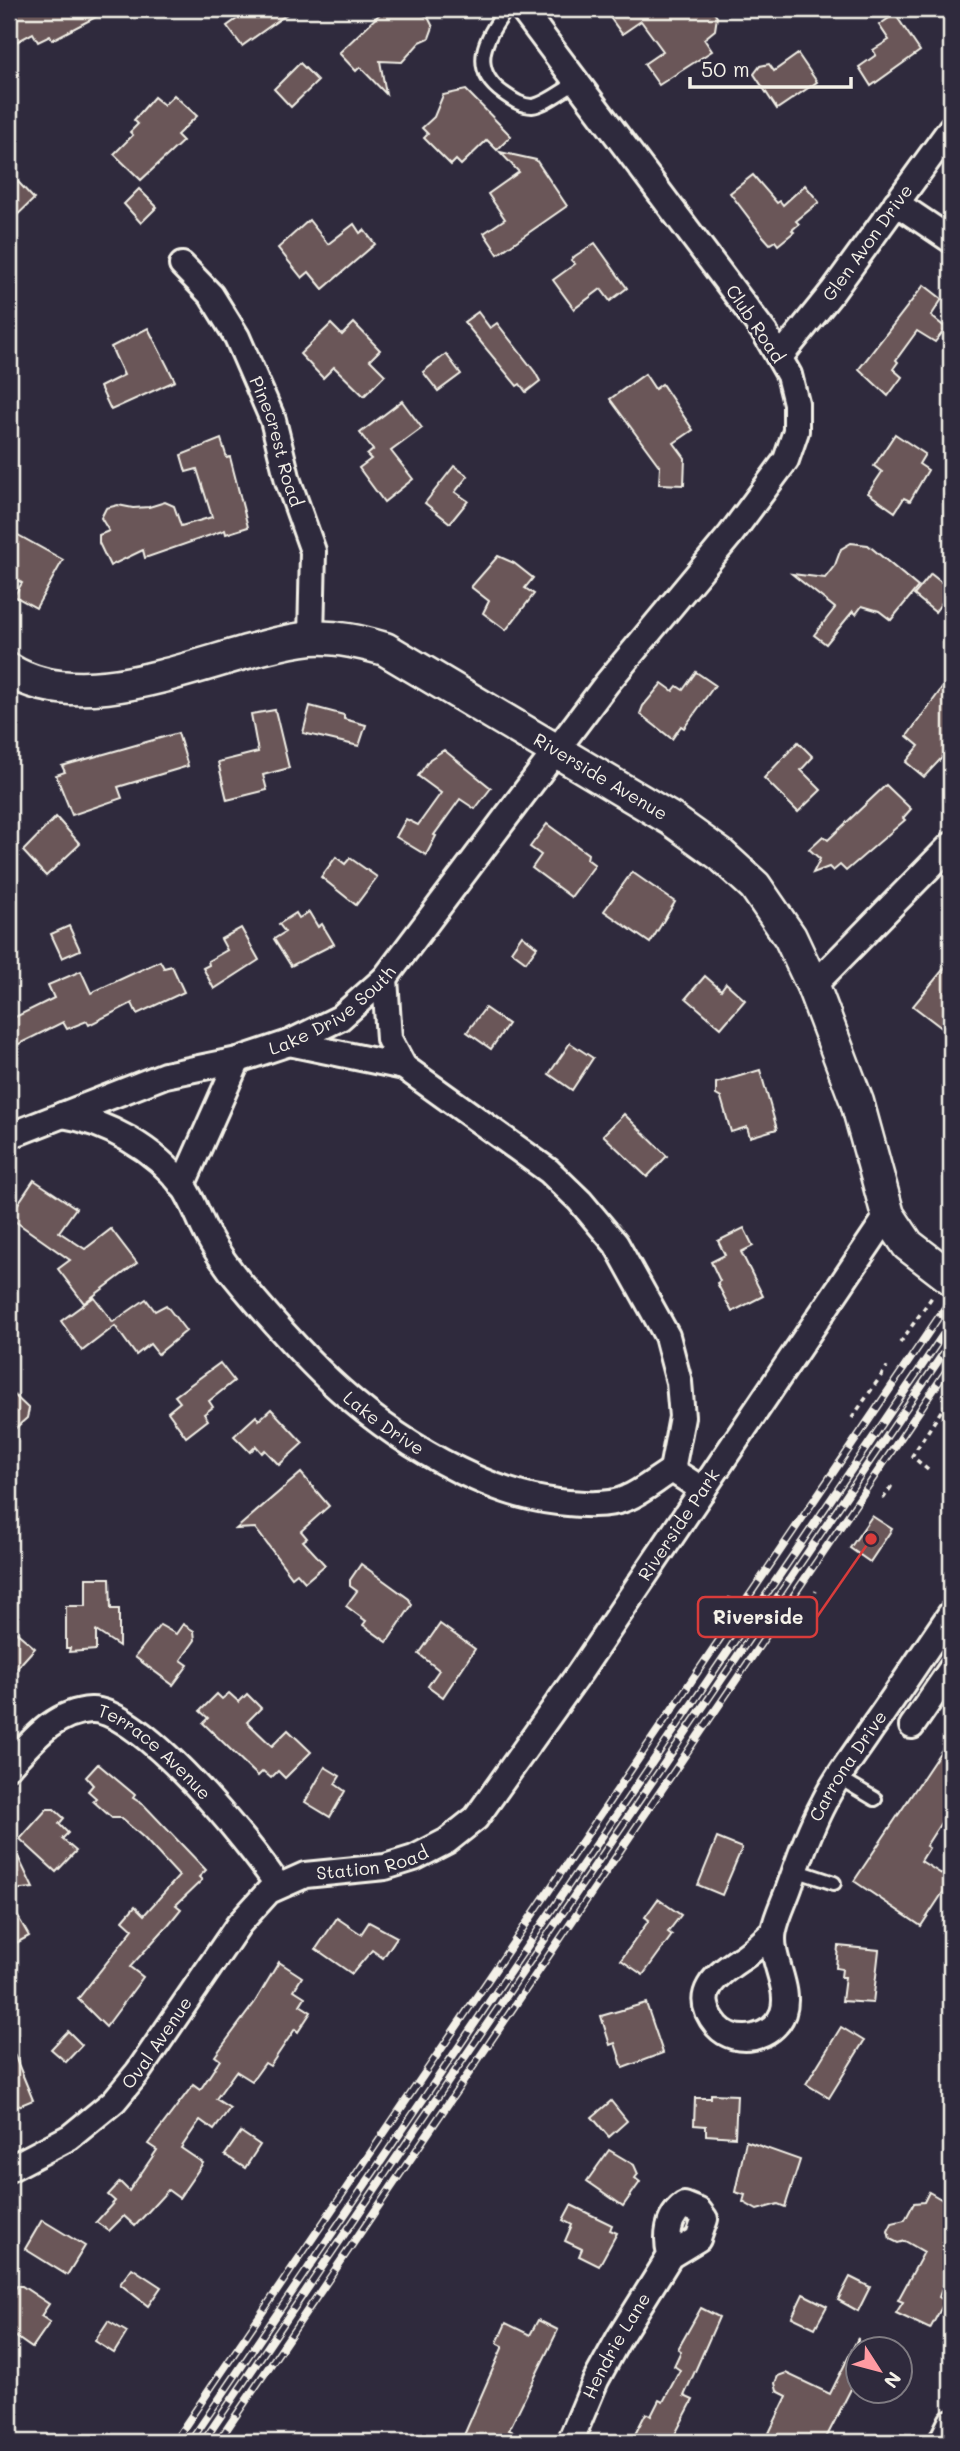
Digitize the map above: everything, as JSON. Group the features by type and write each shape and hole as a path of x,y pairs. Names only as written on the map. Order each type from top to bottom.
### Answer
{"street":[{"name":"Club Road","path":"522,9 765,333 780,357 793,387 797,418 793,446 786,460 731,534 607,683 558,750"},
{"name":"Glen Avon Drive","path":"780,357 833,291 951,128"},
{"path":"896,202 951,240"},
{"name":"Pinecrest Road","path":"182,265 211,295 237,337 273,420 288,481 313,551 311,638"},
{"name":"Riverside Avenue","path":"9,670 59,688 119,684 311,638 351,640 385,649 671,819 741,873 778,918 813,986 857,1102 888,1215 908,1245 944,1285"},
{"name":"Lake Drive South","path":"9,1136 165,1075 238,1060 289,1043 340,1018 385,978 558,750"},
{"path":"813,986 951,845"},
{"path":"385,978 389,1039 404,1067"},
{"path":"289,1043 404,1067 549,1171 616,1244 667,1336 679,1382 681,1418 671,1470 703,1490"},
{"path":"183,1186 238,1060"},
{"name":"Lake Drive","path":"62,1115 92,1120 125,1138 154,1159 183,1186 209,1237 240,1283 285,1334 328,1382 362,1411 417,1450 487,1484 527,1499 580,1504 625,1500 671,1470"},
{"name":"Riverside Park","path":"462,1830 495,1795 888,1215"},
{"name":"Carrona Drive","path":"773,1932 824,1800 951,1613"},
{"path":"912,1726 951,1669"},
{"name":"Terrace Avenue","path":"9,1766 55,1721 87,1710 114,1714 137,1728 229,1822 278,1886"},
{"name":"Station Road","path":"278,1886 305,1875 398,1863 432,1849 462,1830"},
{"name":"Oval Avenue","path":"9,2169 70,2137 114,2101 138,2072 250,1910 278,1886"},
{"name":"Hendrie Lane","path":"570,2442 596,2380 670,2256"},
{"path":"941,2442 951,2423"}],"lane":[{"path":"507,9 495,24 482,52 482,69 498,89 518,103 534,106 576,83"},
{"path":"838,1777 875,1799"},
{"path":"795,1870 834,1883"}],"path":[{"path":"900,1343 909,1335 944,1285"},
{"path":"852,1418 887,1367"},
{"path":"928,1470 912,1456 945,1405"},
{"path":"883,1499 891,1487 888,1485"},
{"path":"811,1601 816,1591"},
{"path":"727,1608 730,1597"}],"building":[{"path":"16,9 111,9 52,40 50,36 38,42 33,33 9,46 9,12"},
{"path":"251,9 294,9 242,46 227,26"},
{"path":"385,9 412,9 428,17 433,27 429,38 420,42 402,62 380,61 386,94 360,67 356,71 339,53"},
{"path":"604,9 712,10 717,17 715,30 704,39 712,51 659,85 644,64 663,51 641,21 622,34"},
{"path":"895,14 920,51 871,86 859,67 876,55 873,50 889,40 879,25"},
{"path":"798,54 817,82 777,109 754,74 760,66 769,64 774,71"},
{"path":"300,63 318,81 291,107 274,89"},
{"path":"466,90 511,136 497,150 487,140 461,165 456,160 451,165 424,138 428,134 422,128 434,117 443,95"},
{"path":"174,95 197,116 177,135 183,141 141,180 114,154 133,135 130,132 138,124 134,120 154,97 164,105"},
{"path":"500,152 536,160 567,206 498,254 484,233 505,219 488,194 519,172"},
{"path":"9,172 34,199 9,223"},
{"path":"753,175 777,203 780,201 783,205 805,185 819,202 796,221 799,224 792,230 794,232 778,245 775,241 770,244 730,193"},
{"path":"139,189 157,207 141,223 124,204"},
{"path":"309,220 328,244 354,224 360,233 364,230 375,244 323,289 309,272 302,278 278,248"},
{"path":"595,243 627,288 610,301 601,289 574,309 553,280 575,264 571,260 575,256"},
{"path":"924,285 942,299 931,316 946,328 935,342 917,331 896,360 898,362 893,369 902,377 888,396 859,369"},
{"path":"478,312 490,328 497,323 535,372 540,381 526,392 520,384 517,386 464,322"},
{"path":"354,323 380,350 370,360 385,375 364,396 334,367 323,378 300,354 331,324 342,335"},
{"path":"148,328 175,381 111,410 100,387 124,375 111,347"},
{"path":"446,354 461,374 438,391 423,372"},
{"path":"645,374 655,389 662,384 693,430 674,443 685,458 684,485 659,484 660,467 610,399"},
{"path":"402,401 422,428 391,451 413,479 384,502 359,468 371,459 367,455 373,450 360,433"},
{"path":"895,434 925,454 919,464 928,470 910,501 904,498 895,512 868,493 882,472 874,466"},
{"path":"221,439 227,458 230,457 248,527 226,534 225,530 145,558 143,550 110,566 99,543 99,535 109,531 101,518 106,508 118,505 149,507 165,502 174,506 181,526 212,517 197,469 186,472 181,455"},
{"path":"454,466 468,476 455,492 468,501 450,523 425,503"},
{"path":"9,530 63,560 36,608 14,596 22,583 9,575"},
{"path":"851,543 868,545 918,587 891,620 879,611 862,606 856,614 853,611 826,644 814,635 835,608 792,574 825,578 835,565 841,549"},
{"path":"498,556 514,563 533,578 525,588 534,594 506,630 483,613 489,601 471,587"},
{"path":"931,574 951,590 935,612 914,595"},
{"path":"696,672 715,685 684,728 681,726 672,739 640,714 643,706 662,683 673,691 677,686 683,690"},
{"path":"951,676 951,748 924,777 906,762 919,746 907,736"},
{"path":"310,706 344,715 344,719 366,725 359,746 303,733"},
{"path":"275,710 289,768 263,775 267,790 227,800 218,762 258,752 251,714"},
{"path":"178,733 188,766 118,787 122,798 72,815 56,775 65,772 62,766"},
{"path":"798,742 813,757 801,770 821,790 798,812 764,778"},
{"path":"444,750 491,788 475,809 460,799 434,835 436,836 426,855 396,837 406,819 418,825 441,793 418,776 430,759"},
{"path":"886,785 911,809 903,818 905,820 846,871 840,865 833,871 829,867 813,873 820,859 809,849 823,836 828,840"},
{"path":"56,817 80,844 46,876 23,851"},
{"path":"547,824 588,854 587,859 595,865 571,897 532,868 541,855 530,847"},
{"path":"336,857 345,864 350,858 377,877 356,905 321,877"},
{"path":"632,872 675,902 650,943 604,911"},
{"path":"309,912 318,927 322,924 334,944 291,966 274,939 285,932 279,924 296,913 299,918"},
{"path":"69,926 80,950 62,958 51,934"},
{"path":"241,928 259,960 214,989 203,968 209,965 208,961 227,950 221,939"},
{"path":"522,935 537,947 526,962 511,951"},
{"path":"951,960 951,1035 913,1006"},
{"path":"160,961 164,968 172,966 184,992 137,1014 132,1003 89,1025 87,1021 67,1029 63,1022 15,1046 9,1035 9,1020 54,998 48,985 81,971 91,993"},
{"path":"705,976 721,990 726,983 745,1000 721,1028 686,998"},
{"path":"485,1008 508,1024 491,1049 467,1032"},
{"path":"570,1043 593,1058 572,1090 549,1074"},
{"path":"760,1070 777,1129 750,1137 747,1127 731,1132 721,1098 716,1095 716,1083"},
{"path":"624,1114 667,1156 647,1177 603,1135"},
{"path":"34,1180 76,1208 59,1232 85,1249 111,1229 137,1263 84,1303 58,1269 70,1260 9,1217"},
{"path":"744,1228 753,1246 741,1252 763,1296 732,1312 717,1283 720,1281 711,1262 725,1255 718,1241"},
{"path":"94,1297 113,1322 146,1299 155,1311 166,1305 186,1331 158,1354 150,1344 136,1355 115,1326 82,1351 61,1321"},
{"path":"220,1363 234,1381 209,1401 213,1407 204,1414 208,1420 186,1437 168,1412 180,1402 175,1396"},
{"path":"9,1390 29,1409 27,1418 9,1434"},
{"path":"271,1409 303,1443 279,1465 265,1450 262,1453 256,1446 250,1452 234,1436 256,1416 259,1420"},
{"path":"301,1473 329,1506 301,1531 307,1538 303,1541 325,1565 305,1582 297,1573 292,1577 255,1528 236,1529"},
{"path":"872,1516 892,1529 870,1562 850,1548"},
{"path":"361,1564 409,1599 412,1605 387,1642 363,1625 366,1621 346,1606 357,1591 350,1586 350,1580"},
{"path":"86,1578 110,1578 111,1609 119,1609 119,1646 96,1631 96,1650 69,1652 70,1648 66,1648 66,1606 86,1606"},
{"path":"183,1624 194,1631 195,1640 181,1660 188,1665 173,1685 135,1657 160,1625 176,1634"},
{"path":"440,1624 475,1649 443,1697 428,1686 439,1670 419,1654"},
{"path":"9,1626 35,1648 9,1677"},
{"path":"229,1693 239,1702 247,1694 261,1708 247,1722 272,1746 288,1730 311,1752 285,1778 278,1771 271,1778 263,1771 258,1776 203,1723 208,1718 200,1711 217,1694 222,1699"},
{"path":"951,1736 951,1807 926,1846 929,1848 921,1861 951,1880 921,1926 854,1881"},
{"path":"98,1764 135,1795 133,1798 144,1805 206,1870 199,1877 202,1880 176,1905 181,1909 130,1967 143,1977 106,2027 78,1999 133,1929 123,1920 135,1906 144,1915 179,1876 144,1838 121,1818 112,1818 93,1801 96,1798 88,1791 93,1785 86,1777"},
{"path":"325,1767 340,1776 335,1784 345,1791 330,1817 305,1802"},
{"path":"47,1809 54,1809 64,1818 59,1824 68,1833 62,1839 76,1851 56,1872 20,1839"},
{"path":"9,1838 33,1888 9,1890"},
{"path":"717,1838 742,1848 722,1895 698,1885"},
{"path":"658,1899 681,1915 668,1932 672,1935 643,1975 621,1960 649,1920 645,1917"},
{"path":"9,1901 29,1936 9,1947"},
{"path":"337,1918 361,1934 369,1922 397,1937 383,1958 372,1950 352,1974 316,1949"},
{"path":"838,1946 879,1950 873,2003 842,2001 845,1977 841,1977 842,1969 836,1968"},
{"path":"279,1962 302,1977 294,1990 305,1997 300,2005 311,2012 298,2032 295,2029 270,2066 265,2063 252,2081 236,2071 216,2099 230,2108 214,2130 200,2120 181,2148 203,2163 179,2198 168,2190 135,2226 124,2216 109,2231 96,2222 115,2201 108,2195 120,2182 129,2191 157,2150 148,2144 193,2085 200,2090 220,2060 215,2056 255,2002"},
{"path":"646,2003 663,2053 623,2068 615,2043 610,2045 601,2016"},
{"path":"841,2027 864,2041 829,2098 806,2084"},
{"path":"68,2031 82,2045 66,2062 51,2049"},
{"path":"9,2042 33,2100 9,2110"},
{"path":"711,2094 737,2095 735,2137 706,2135 706,2126 694,2125 695,2098 711,2098"},
{"path":"611,2101 627,2121 609,2137 592,2117"},
{"path":"241,2132 260,2145 245,2168 225,2155"},
{"path":"746,2141 800,2160 785,2207 778,2204 757,2210 743,2202 745,2195 735,2192"},
{"path":"609,2150 634,2165 638,2174 635,2178 640,2182 623,2206 587,2181"},
{"path":"929,2192 951,2205 951,2264 939,2297 945,2301 930,2329 896,2313 903,2302 898,2300 924,2252 905,2241 898,2243 890,2239 888,2231 892,2223 905,2220 914,2203 924,2202"},
{"path":"571,2205 612,2225 610,2230 617,2233 599,2266 579,2256 582,2249 565,2241 572,2225 563,2220"},
{"path":"42,2220 85,2246 67,2275 25,2249"},
{"path":"132,2268 161,2287 148,2306 120,2284"},
{"path":"850,2277 870,2287 858,2311 838,2300"},
{"path":"17,2286 22,2286 49,2304 41,2316 50,2322 32,2348 9,2332 9,2297"},
{"path":"803,2294 827,2306 815,2328 792,2317"},
{"path":"701,2308 719,2317 684,2396 693,2400 671,2442 631,2442 646,2413 651,2416 659,2400 663,2402 680,2370 674,2366 681,2351 678,2349"},
{"path":"538,2320 558,2330 509,2430 535,2442 461,2442 503,2346 497,2343 506,2323 530,2335"},
{"path":"108,2321 127,2332 114,2353 95,2341"},
{"path":"844,2366 844,2403 824,2442 787,2442 769,2433 787,2396 777,2391 775,2383 778,2376 786,2373 830,2394"}],"railway":[{"path":"174,2442 951,1299"},
{"path":"190,2442 951,1323"},
{"path":"203,2442 951,1342"},
{"path":"218,2442 951,1364"}],"place":[{"name":"Riverside","path":"871,1539"}]}
